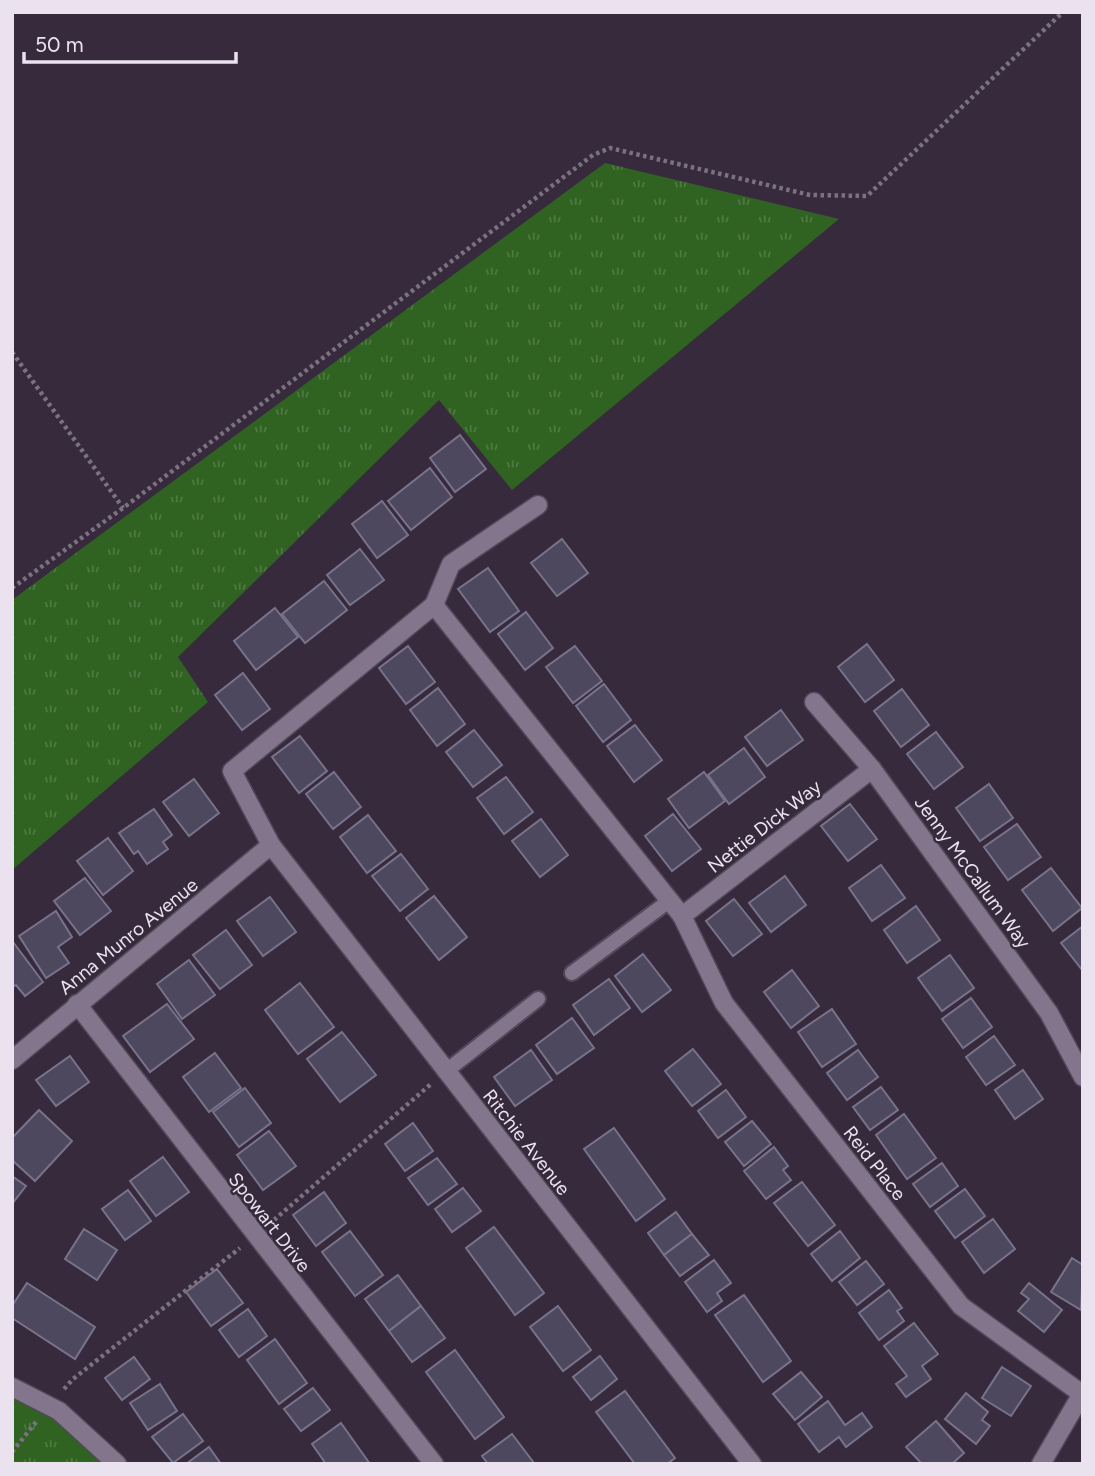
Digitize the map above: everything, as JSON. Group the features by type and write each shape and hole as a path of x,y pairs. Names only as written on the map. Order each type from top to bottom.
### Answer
{"street":[{"path":"433,605 451,564 538,505"},
{"name":"Ritchie Avenue","path":"433,605 232,771 271,845 752,1464"},
{"name":"Reid Place","path":"433,605 682,916 724,1003 961,1306 1082,1393"},
{"name":"Jenny McCallum Way","path":"814,702 872,769 1049,1013 1083,1077"},
{"name":"Nettie Dick Way","path":"682,916 872,769"},
{"name":"Anna Munro Avenue","path":"12,1060 271,845"},
{"name":"Spowart Drive","path":"77,1004 254,1236 434,1464"},
{"path":"12,1387 50,1406 117,1464"},
{"path":"1041,1464 1082,1393"}],"lane":[{"path":"572,973 669,901"},
{"path":"445,1072 538,999"}],"path":[{"path":"12,587 123,508 593,155 610,148 810,195 867,196 1063,12"},
{"path":"12,352 123,508"},
{"path":"12,1452 73,1378 254,1236 445,1072"}],"green space":[{"path":"605,163 839,219 512,490 439,400 178,657 208,702 12,870 12,600"},
{"path":"12,1385 117,1464 12,1464"}],"building":[{"path":"460,435 486,469 455,492 430,458"},
{"path":"430,468 452,497 411,530 388,501"},
{"path":"382,501 408,535 377,558 352,524"},
{"path":"562,539 588,573 557,596 531,563"},
{"path":"360,549 384,580 350,605 327,575"},
{"path":"488,568 519,611 490,632 458,589"},
{"path":"324,581 347,610 305,643 282,614"},
{"path":"275,608 298,637 256,670 234,641"},
{"path":"526,612 553,648 525,670 498,634"},
{"path":"867,644 894,680 865,702 838,667"},
{"path":"408,646 435,682 406,704 379,668"},
{"path":"575,646 602,681 573,703 546,667"},
{"path":"243,673 270,709 242,730 215,695"},
{"path":"604,684 631,720 603,742 576,706"},
{"path":"438,688 465,724 437,746 410,710"},
{"path":"902,689 929,725 901,747 874,711"},
{"path":"781,710 803,740 767,766 745,737"},
{"path":"635,725 662,760 634,782 607,746"},
{"path":"474,730 502,765 473,787 446,752"},
{"path":"936,732 963,767 934,789 907,754"},
{"path":"300,736 327,771 299,793 272,757"},
{"path":"744,748 765,777 729,804 708,775"},
{"path":"334,772 361,807 333,829 306,794"},
{"path":"704,772 725,801 689,828 668,799"},
{"path":"506,777 533,812 504,834 477,798"},
{"path":"194,779 219,813 189,836 163,802"},
{"path":"989,784 1013,818 980,841 956,808"},
{"path":"850,804 877,839 848,861 821,826"},
{"path":"154,809 172,835 163,842 168,849 147,864 138,851 134,854 119,833"},
{"path":"673,814 701,849 672,871 645,836"},
{"path":"368,815 396,851 367,873 340,837"},
{"path":"541,819 568,855 540,877 512,841"},
{"path":"1017,824 1041,857 1008,880 984,847"},
{"path":"108,838 133,871 103,895 77,861"},
{"path":"401,854 428,889 400,911 372,876"},
{"path":"881,865 905,898 872,921 849,888"},
{"path":"1051,868 1082,908 1053,931 1022,890"},
{"path":"785,876 806,905 771,932 749,903"},
{"path":"85,878 111,911 80,935 54,901"},
{"path":"434,896 467,937 439,960 406,918"},
{"path":"270,897 296,932 263,956 237,921"},
{"path":"734,899 762,934 733,956 706,921"},
{"path":"916,906 940,940 907,963 884,930"},
{"path":"56,911 72,937 58,947 69,963 46,978 19,936"},
{"path":"1083,926 1083,971 1061,943"},
{"path":"226,930 252,965 220,989 193,955"},
{"path":"13,942 43,982 25,996 16,985 12,987"},
{"path":"643,954 671,990 642,1012 615,976"},
{"path":"950,955 974,988 942,1011 918,978"},
{"path":"189,960 215,995 182,1019 157,984"},
{"path":"792,970 819,1006 791,1028 764,992"},
{"path":"609,979 630,1008 594,1035 573,1005"},
{"path":"300,983 334,1027 298,1054 265,1010"},
{"path":"971,998 992,1027 963,1048 942,1019"},
{"path":"167,1004 194,1039 150,1072 123,1036"},
{"path":"832,1009 856,1044 822,1067 798,1032"},
{"path":"572,1018 594,1048 557,1074 536,1045"},
{"path":"342,1032 376,1075 340,1102 307,1059"},
{"path":"994,1036 1015,1065 986,1085 966,1057"},
{"path":"693,1049 721,1084 692,1106 665,1071"},
{"path":"531,1050 552,1080 515,1106 494,1077"},
{"path":"858,1050 878,1077 847,1100 827,1073"},
{"path":"215,1053 241,1088 209,1112 183,1077"},
{"path":"70,1056 89,1082 56,1106 36,1080"},
{"path":"1023,1070 1043,1099 1015,1119 995,1090"},
{"path":"881,1087 898,1110 870,1130 853,1107"},
{"path":"245,1088 271,1123 239,1147 213,1112"},
{"path":"726,1090 746,1117 718,1138 698,1111"},
{"path":"39,1110 72,1141 35,1181 12,1160 12,1138"},
{"path":"904,1114 936,1158 907,1179 876,1135"},
{"path":"752,1121 771,1144 744,1166 725,1142"},
{"path":"413,1123 433,1151 405,1171 385,1144"},
{"path":"614,1128 665,1199 636,1221 584,1149"},
{"path":"269,1131 296,1166 263,1190 237,1155"},
{"path":"774,1147 788,1166 783,1170 791,1180 766,1199 744,1171"},
{"path":"163,1157 189,1192 156,1216 130,1181"},
{"path":"437,1158 457,1184 428,1205 408,1178"},
{"path":"942,1163 958,1186 930,1207 913,1184"},
{"path":"12,1176 26,1186 12,1204"},
{"path":"802,1182 835,1225 808,1246 774,1203"},
{"path":"463,1188 481,1211 452,1232 435,1209"},
{"path":"965,1189 985,1216 955,1238 935,1211"},
{"path":"128,1190 151,1221 125,1240 102,1209"},
{"path":"324,1192 346,1223 316,1246 293,1215"},
{"path":"676,1212 692,1234 664,1255 648,1233"},
{"path":"993,1219 1015,1249 984,1273 962,1242"},
{"path":"494,1227 544,1293 515,1315 466,1248"},
{"path":"84,1229 117,1250 97,1280 65,1259"},
{"path":"350,1231 383,1275 355,1296 322,1252"},
{"path":"840,1231 860,1258 832,1281 811,1254"},
{"path":"692,1234 709,1255 680,1276 664,1255"},
{"path":"1072,1258 1083,1265 1081,1310 1051,1292"},
{"path":"714,1260 731,1283 717,1293 722,1301 707,1312 685,1282"},
{"path":"866,1261 884,1284 857,1305 839,1282"},
{"path":"217,1269 243,1303 211,1326 186,1292"},
{"path":"398,1275 421,1306 389,1331 365,1299"},
{"path":"27,1283 95,1327 75,1359 12,1318 12,1306"},
{"path":"1029,1283 1062,1310 1044,1332 1018,1311 1029,1299 1021,1293"},
{"path":"889,1290 902,1308 897,1311 904,1321 879,1340 859,1313"},
{"path":"744,1295 791,1361 763,1382 715,1315"},
{"path":"421,1306 445,1338 412,1362 389,1331"},
{"path":"558,1306 591,1350 563,1371 530,1327"},
{"path":"248,1309 267,1336 239,1357 219,1330"},
{"path":"914,1323 938,1354 922,1366 931,1379 906,1397 896,1384 907,1376 884,1346"},
{"path":"275,1339 307,1383 279,1404 247,1360"},
{"path":"455,1350 504,1417 475,1439 426,1372"},
{"path":"600,1356 617,1379 591,1400 573,1377"},
{"path":"134,1357 150,1379 122,1400 105,1378"},
{"path":"1002,1367 1031,1386 1011,1416 982,1398"},
{"path":"801,1372 822,1397 795,1420 773,1394"},
{"path":"160,1384 177,1411 148,1430 130,1403"},
{"path":"313,1388 330,1410 301,1431 284,1409"},
{"path":"625,1391 675,1458 667,1464 635,1464 596,1412"},
{"path":"966,1393 988,1412 982,1420 990,1426 976,1444 945,1419"},
{"path":"828,1401 845,1425 862,1413 872,1427 846,1447 839,1437 819,1452 798,1424"},
{"path":"183,1414 203,1441 173,1463 152,1437"},
{"path":"936,1421 964,1453 952,1464 922,1464 906,1447"},
{"path":"341,1423 370,1464 326,1464 312,1444"},
{"path":"512,1434 534,1463 488,1464 482,1456"},
{"path":"209,1447 221,1464 186,1464"}]}
